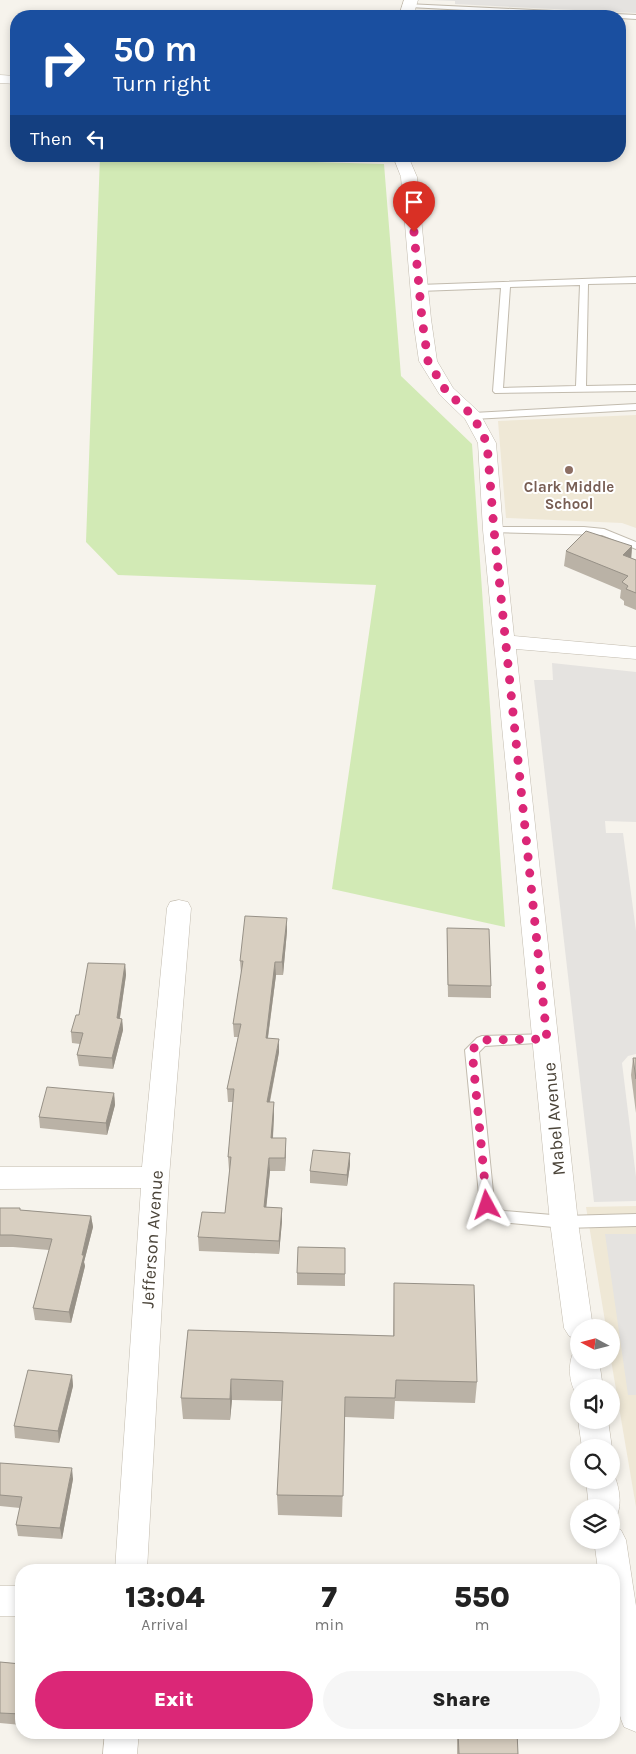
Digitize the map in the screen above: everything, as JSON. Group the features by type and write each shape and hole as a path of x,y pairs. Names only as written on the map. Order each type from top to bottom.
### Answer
{"street":[{"name":"Mabel Avenue","path":"403,162 409,176 428,361 446,391 473,416 487,443 494,530 547,1039 564,1222 578,1319"},
{"path":"506,642 636,653"},
{"name":"Jefferson Avenue","path":"131,1564 155,1177 179,908"},
{"path":"0,1178 155,1177"},
{"path":"612,1549 616,1564"},
{"path":"620,1583 636,1716"},
{"path":"0,1601 15,1601"},
{"path":"120,1754 121,1739"}],"lane":[{"path":"409,7 479,10"},
{"path":"419,288 636,280"},
{"path":"581,390 584,282"},
{"path":"506,285 498,391 636,388"},
{"path":"473,416 636,407"},
{"path":"494,530 584,530 604,532 636,546"},
{"path":"547,1039 482,1040 472,1050 487,1205 501,1216 564,1222 636,1220"}],"shaded area":[{"path":"430,0 636,0 636,13 626,13 626,10 576,10 455,4 455,1"},
{"name":"Clark Middle School","path":"636,415 636,528 622,523 506,518 498,421"},
{"path":"552,663 636,672 636,822 605,821 606,833 623,833 636,931 636,1054 628,1056 622,1063 636,1177 636,1201 594,1202 534,680 553,680"},
{"path":"636,1206 636,1507 620,1413 620,1379 614,1379 613,1369 620,1369 620,1319 605,1319 586,1207"},
{"path":"605,1234 636,1234 636,1395 628,1395 620,1339 620,1319 617,1319"}],"green space":[{"path":"100,162 313,162 384,164 401,376 472,444 505,927 332,889 376,585 118,575 86,542"}],"building":[{"path":"586,531 632,546 623,555 636,560 636,593 626,589 628,586 622,582 628,576 566,551"},
{"path":"245,916 287,918 282,962 275,962 266,1038 279,1039 267,1102 274,1102 271,1138 286,1138 285,1158 269,1158 264,1207 282,1208 279,1241 198,1237 202,1212 225,1213 231,1157 228,1157 234,1089 227,1089 241,1024 233,1024 243,961 240,961"},
{"path":"447,928 489,929 491,986 448,985"},
{"path":"88,963 125,964 117,1018 122,1019 112,1058 77,1055 83,1033 71,1032 76,1015 79,1015"},
{"path":"633,1058 636,1058 636,1079"},
{"path":"47,1087 114,1093 106,1123 39,1117"},
{"path":"313,1150 350,1153 347,1175 310,1171"},
{"path":"0,1208 20,1208 20,1210 91,1216 82,1255 84,1255 69,1312 33,1308 52,1239 0,1235"},
{"path":"298,1247 345,1248 345,1274 297,1273"},
{"path":"394,1283 474,1285 477,1382 396,1380 395,1398 345,1397 343,1496 277,1495 283,1381 231,1379 230,1399 181,1398 188,1330 394,1336"},
{"path":"28,1370 72,1375 58,1431 14,1426"},
{"path":"0,1463 72,1468 60,1528 16,1525 22,1497 0,1495"},
{"path":"0,1662 15,1663 15,1714 0,1713"},
{"path":"458,1739 517,1739 518,1754 459,1754"}],"place":[{"name":"Clark Middle School","path":"569,470"}],"route":[{"path":"414,232 428,361 446,391 473,416 487,443 494,530 547,1039 482,1040 472,1050 487,1205"}]}
